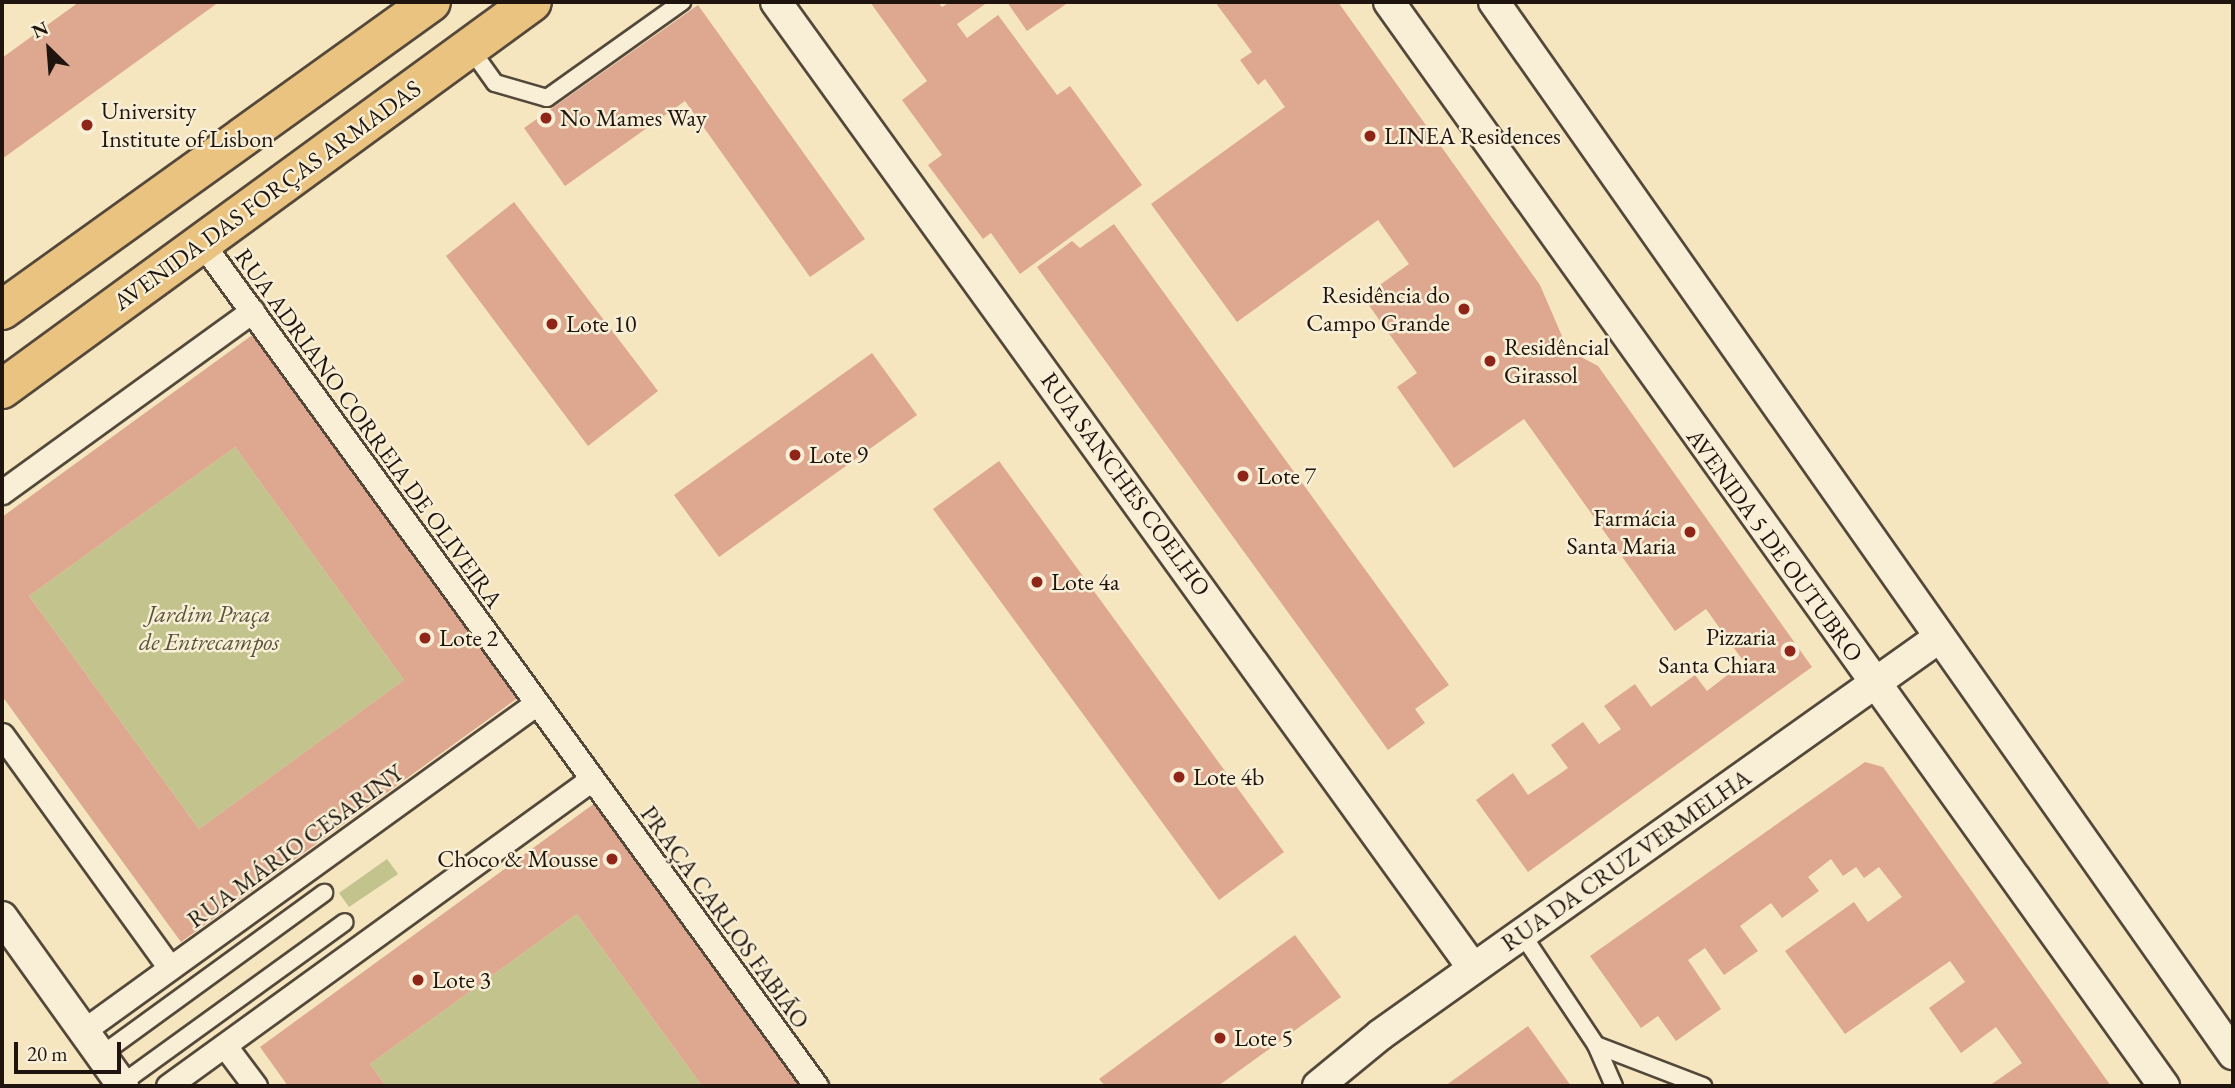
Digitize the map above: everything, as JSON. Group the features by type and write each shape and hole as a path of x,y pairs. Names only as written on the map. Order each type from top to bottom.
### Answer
{"main road":[{"path":"2,310 431,2"},
{"name":"AVENIDA DAS FORÇAS ARMADAS","path":"2,389 532,2"}],"street":[{"name":"RUA SANCHES COELHO","path":"776,2 1473,968"},
{"name":"AVENIDA 5 DE OUTUBRO","path":"1389,2 2164,1086"},
{"path":"1494,2 1937,639 2233,1054"},
{"name":"RUA ADRIANO CORREIA DE OLIVEIRA","path":"202,243 592,779"},
{"path":"2,492 251,311"},
{"name":"RUA DA CRUZ VERMELHA","path":"1318,1086 1473,968 1937,639"},
{"name":"RUA MÁRIO CESARINY","path":"83,1031 537,703"},
{"path":"2,736 170,968"},
{"path":"169,1086 592,779"},
{"name":"PRAÇA CARLOS FABIÃO","path":"592,779 816,1086"},
{"path":"2,917 122,1085"},
{"path":"225,1045 255,1086"}],"lane":[{"path":"469,47 495,83 547,98 682,2"},
{"path":"101,1055 324,893"},
{"path":"122,1085 345,922"},
{"path":"1522,934 1596,1045 1614,1086"},
{"path":"1596,1045 1703,1086"}],"green space":[{"name":"Jardim Praça de Entrecampos","path":"235,447 404,680 199,829 29,596"},
{"path":"387,859 398,874 349,907 339,893"},
{"path":"577,914 702,1086 386,1086 370,1064"}],"building":[{"path":"79,2 219,2 2,159 2,58"},
{"path":"870,2 938,2 942,7 950,2 988,2 957,24 967,38 998,15 1057,95 1070,86 1142,185 1020,274 991,233 983,239 928,165 942,155 902,100 927,81"},
{"path":"1007,2 1069,2 1027,31"},
{"path":"1215,2 1338,2 1540,285 1568,350 1598,366 1812,667 1528,872 1476,800 1513,773 1528,795 1568,768 1551,745 1583,722 1599,744 1621,729 1604,706 1635,684 1651,707 1695,675 1707,691 1744,662 1706,609 1675,631 1524,419 1454,468 1397,387 1417,373 1363,297 1409,264 1378,220 1237,322 1151,204 1285,107 1265,79 1258,85 1240,60 1252,52"},
{"path":"698,5 865,239 810,277 685,101 565,186 524,128"},
{"name":"Lote 10","path":"514,202 658,391 588,446 446,256"},
{"name":"Lote 7","path":"1114,224 1449,685 1415,709 1425,723 1388,750 1037,267 1072,241 1080,248"},
{"name":"Lote 2","path":"255,333 519,697 181,942 2,696 2,517","holes":["235,447 404,680 199,829 29,596"]},
{"name":"Lote 9","path":"872,353 917,415 719,557 674,495"},
{"path":"999,461 1284,852 1219,900 933,509"},
{"path":"1865,762 1883,767 2111,1086 1989,1086 2022,1063 1996,1027 1961,1053 1929,1008 1965,982 1950,961 1845,1034 1785,951 1854,902 1868,922 1902,897 1879,867 1864,878 1856,867 1843,876 1831,859 1808,877 1819,891 1782,918 1771,903 1740,926 1758,951 1724,975 1705,948 1688,960 1721,1009 1676,1041 1658,1016 1641,1028 1590,956"},
{"name":"Lote 3","path":"595,803 801,1086 702,1086 577,914 370,1064 386,1086 288,1086 260,1047"},
{"name":"Lote 5","path":"1295,935 1341,997 1218,1086 1105,1086 1099,1079"},
{"path":"1528,1026 1571,1086 1445,1086"}],"place":[{"name":"No Mames Way","path":"546,118"},
{"name":"University Institute of Lisbon","path":"87,125"},
{"name":"LINEA Residences","path":"1370,136"},
{"name":"Residência do Campo Grande","path":"1464,309"},
{"name":"Lote 10","path":"552,324"},
{"name":"Residêncial Girassol","path":"1490,361"},
{"name":"Lote 9","path":"795,455"},
{"name":"Lote 7","path":"1243,476"},
{"name":"Farmácia Santa Maria","path":"1690,532"},
{"name":"Lote 4a","path":"1037,582"},
{"name":"Lote 2","path":"425,638"},
{"name":"Pizzaria Santa Chiara","path":"1790,651"},
{"name":"Lote 4b","path":"1179,777"},
{"name":"Choco & Mousse","path":"612,859"},
{"name":"Lote 3","path":"418,980"},
{"name":"Lote 5","path":"1220,1038"}]}
